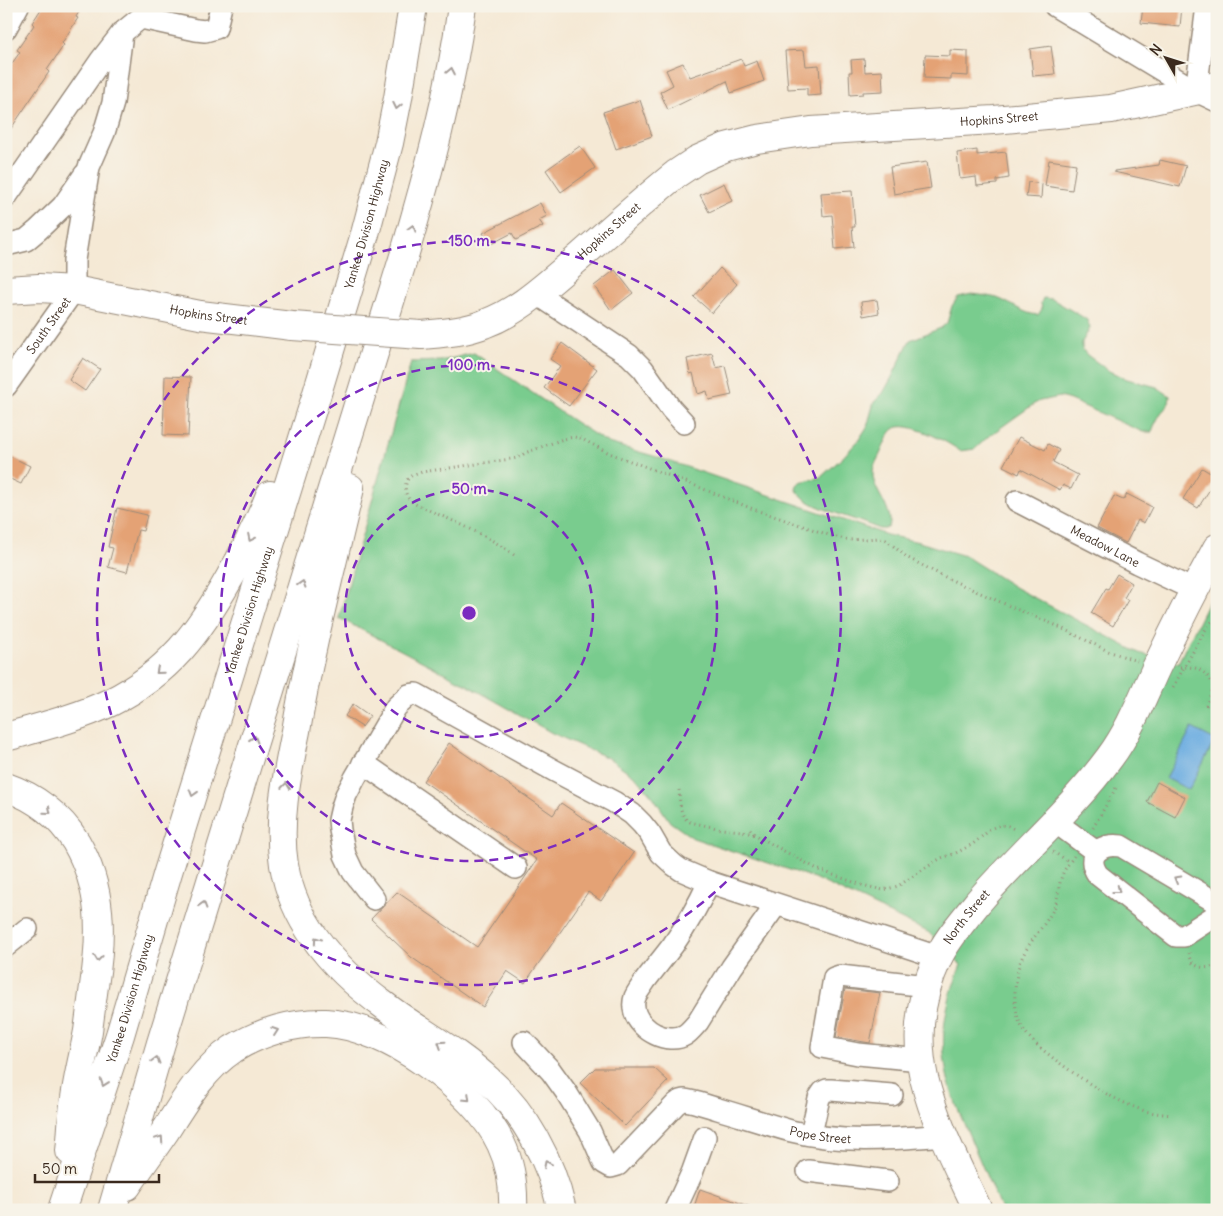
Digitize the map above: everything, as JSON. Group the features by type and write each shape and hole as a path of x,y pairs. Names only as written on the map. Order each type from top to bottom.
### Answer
{"main road":[{"name":"Yankee Division Highway","path":"64,1201 120,1035 356,264 389,143 402,80 413,6"},
{"path":"112,1209 160,1043 404,256 438,133 462,6"},
{"name":"Hopkins Street","path":"6,290 39,288 74,290 200,315 292,326 421,335 460,331 484,324 509,313 537,294 676,174 697,160 726,147 757,139 812,131 994,120 1111,109 1210,93"},
{"path":"404,256 305,678 288,770 282,817 281,835 285,866 289,884 309,928 328,955 346,975 385,1007 455,1053 489,1080 517,1112 530,1130 550,1169 562,1210"},
{"path":"6,737 88,712 124,695 150,679 170,662 203,623 238,564 267,503 356,264"},
{"name":"North Street","path":"978,1210 944,1135 929,1096 921,1060 919,1033 920,1018 927,986 938,958 962,922 991,888 1073,802 1112,754 1134,715 1194,590 1217,548"},
{"path":"6,787 35,800 51,812 65,827 73,837 86,862 95,890 99,946 88,1031 74,1099 64,1201"},
{"path":"112,1209 166,1130 189,1092 215,1063 233,1049 255,1038 287,1027 328,1023 356,1028 388,1040 431,1067 467,1097 489,1123 505,1153 509,1163 514,1194 513,1210"}],"street":[{"path":"6,28 18,6"},
{"path":"6,197 101,60 122,34 148,12 187,29 205,31 216,28 222,6"},
{"path":"1055,6 1210,93"},
{"path":"1207,6 1210,93"},
{"path":"6,245 26,240 38,230 63,206 89,168 104,133 112,103 122,34"},
{"path":"74,290 74,260 89,168"},
{"name":"South Street","path":"6,386 74,290"},
{"path":"537,294 629,355 640,366 684,424"},
{"name":"Meadow Lane","path":"1017,501 1194,590"},
{"path":"374,899 353,872 345,855 340,820 346,795 396,707 409,695 416,694 614,802 632,814 642,824 661,853 681,870 709,882 776,905 938,958"},
{"path":"363,763 516,868"},
{"path":"1054,821 1096,852"},
{"path":"1217,905 1212,900 1121,846 1107,846 1096,852 1093,862 1098,875 1172,934 1184,936 1213,917 1217,912"},
{"path":"709,882 697,907 635,997 634,1013 638,1020 644,1026 667,1038 684,1036 698,1022 732,966 776,905"},
{"path":"6,946 27,929"},
{"path":"921,1060 858,1054 822,1047 834,978 840,976 927,986"},
{"name":"Pope Street","path":"524,1042 551,1071 566,1092 590,1131 604,1162 611,1167 620,1164 678,1102 686,1100 792,1131 811,1134 850,1139 944,1135"},
{"path":"811,1134 818,1100 825,1091 892,1095"},
{"path":"675,1210 692,1173 704,1136"},
{"path":"808,1171 888,1181"}],"path":[{"path":"514,555 459,523 408,499 405,489 407,480 411,476 422,472 518,458 563,439 580,438 609,453 753,509 829,535 849,540 879,538 886,540 908,558 1016,609 1055,624 1108,651 1157,667 1194,667 1203,671 1215,686"},
{"path":"1206,706 1217,677"},
{"path":"679,790 680,803 685,820 694,824 756,835 820,870 862,885 883,890 898,886 941,858 954,854 973,844 992,828 1001,825 1008,826 1036,840 1061,858 1070,862"},
{"path":"750,829 756,835"},
{"path":"1184,936 1192,962 1202,968 1212,967 1217,964"}],"green space":[{"path":"972,294 997,298 1027,313 1038,315 1042,309 1041,303 1043,298 1052,299 1087,320 1090,328 1082,342 1082,349 1087,355 1109,371 1127,379 1157,387 1170,396 1168,404 1154,425 1152,432 1143,432 1060,397 1034,404 989,436 975,449 960,451 918,429 900,427 890,433 873,470 876,487 889,514 889,527 880,529 823,508 805,499 796,489 797,485 800,482 821,477 858,441 867,427 874,402 883,393 910,340 941,328 947,323 952,306 958,297"},
{"path":"474,353 608,443 657,457 887,535 919,542 965,556 1016,588 1139,653 1178,663 1217,584 1217,1210 1001,1210 958,1109 946,1072 944,1025 952,989 961,965 928,932 814,878 693,838 670,822 654,798 636,777 610,759 552,733 460,681 339,618 411,362 441,361"}],"water":[{"path":"1192,728 1215,740 1189,790 1166,778"}],"building":[{"path":"43,6 82,6 76,17 78,18 62,43 64,45 47,70 49,72 6,136 6,72 20,52 17,50 34,25 32,23"},
{"path":"1143,6 1182,6 1180,27 1141,23"},
{"path":"1051,46 1055,74 1033,76 1030,49"},
{"path":"804,50 806,66 819,65 821,95 807,96 807,88 788,89 785,51"},
{"path":"950,50 968,51 968,76 951,75 951,79 924,78 925,55 950,56"},
{"path":"741,59 744,66 757,61 764,81 731,93 727,81 668,110 660,92 673,85 666,70 683,63 690,77"},
{"path":"864,59 865,72 882,71 883,91 850,95 849,72 852,72 851,60"},
{"path":"640,100 652,136 616,149 603,112"},
{"path":"580,146 595,168 561,192 546,170"},
{"path":"977,150 977,155 1006,152 1009,178 997,180 997,184 977,186 976,177 960,179 957,153"},
{"path":"1049,160 1076,164 1072,190 1045,186"},
{"path":"1160,160 1186,166 1180,187 1114,172 1159,165"},
{"path":"927,162 931,188 894,194 890,167"},
{"path":"1028,182 1042,184 1041,198 1026,197"},
{"path":"724,183 732,201 709,212 700,195"},
{"path":"852,191 855,227 852,227 854,247 835,249 832,215 823,216 821,193"},
{"path":"540,203 547,216 539,220 543,226 516,240 512,233 489,245 483,233"},
{"path":"720,268 737,284 712,313 694,297"},
{"path":"615,270 633,293 611,310 594,286"},
{"path":"877,300 879,313 863,316 861,302"},
{"path":"562,343 597,369 569,406 544,388 560,366 550,359"},
{"path":"712,353 716,368 725,366 732,395 709,400 707,391 698,394 693,373 690,374 687,359"},
{"path":"83,358 100,369 85,391 69,380"},
{"path":"165,376 191,377 188,436 163,435"},
{"path":"1019,437 1045,450 1048,444 1059,450 1053,462 1078,475 1071,489 1063,485 1060,490 1021,469 1019,474 1003,466"},
{"path":"6,454 30,466 21,484 6,477"},
{"path":"1202,468 1217,478 1198,508 1183,499"},
{"path":"1127,494 1152,507 1144,523 1138,520 1126,543 1097,528 1114,496 1123,500"},
{"path":"117,508 147,515 143,531 138,530 127,572 108,567 113,548 108,547"},
{"path":"1117,574 1132,583 1124,598 1128,600 1113,626 1091,613"},
{"path":"353,704 370,716 362,727 345,716"},
{"path":"449,743 553,815 561,803 634,853 601,901 588,892 525,983 507,971 483,1007 411,957 371,919 397,892 477,947 537,860 423,781"},
{"path":"1157,782 1185,797 1175,817 1147,802"},
{"path":"845,989 880,993 870,1043 836,1037"},
{"path":"595,1068 654,1068 668,1081 625,1126 580,1083"},
{"path":"700,1189 754,1208 754,1210 693,1210"}]}
